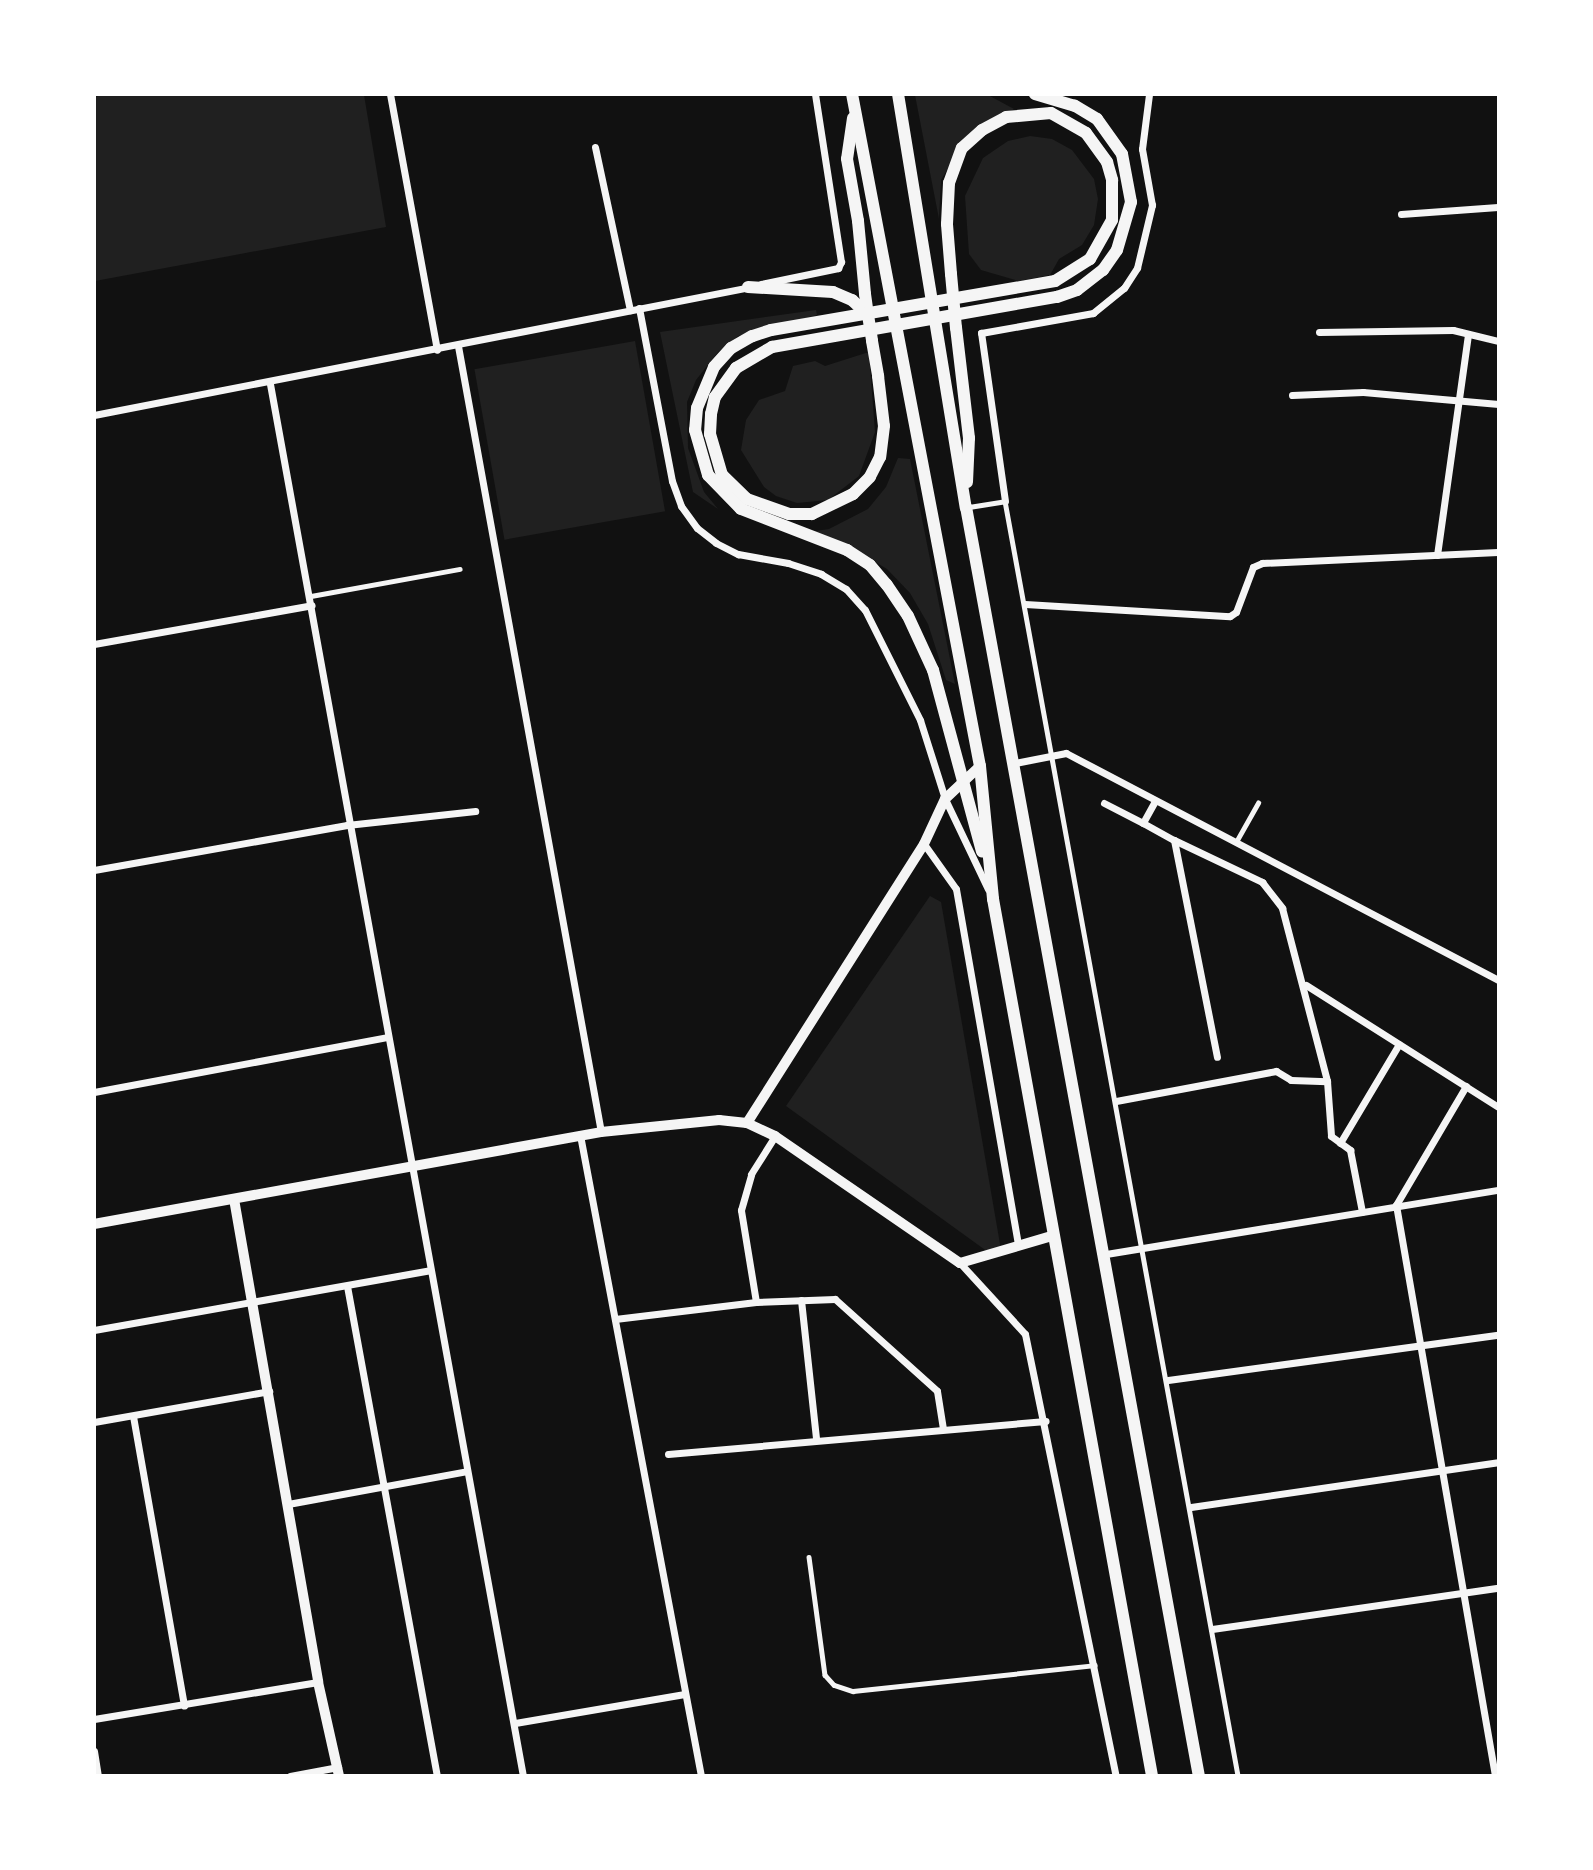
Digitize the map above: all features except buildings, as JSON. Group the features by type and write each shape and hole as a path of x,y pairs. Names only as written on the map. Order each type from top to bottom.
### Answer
{"main road":[{"path":"852,94 980,765 993,899"},
{"path":"898,94 966,507 1106,1254 1199,1776"},
{"path":"855,110 847,159 868,315 884,426 880,457 870,477 853,494 812,514 789,514 747,499 722,475 714,454 710,434 715,397 736,368 772,347 1057,297 1077,290 1103,270 1117,250 1131,202 1129,177 1122,153 1097,119 1075,106 1035,94"},
{"path":"966,507 968,439 947,224 948,183 962,148 982,130 1006,117 1051,113 1086,133 1107,162 1114,200 1102,241 1090,259 1055,281 771,330 732,348 704,388 695,430 708,475 741,509 822,537 870,565 908,616 933,670 966,782 993,899 1152,1776"},
{"path":"748,287 833,292 852,300 868,315"}],"street":[{"path":"390,94 437,350"},
{"path":"94,415 270,384 838,268 841,262 816,94"},
{"path":"1005,501 981,333 1093,313 1124,288 1137,268 1152,205 1142,149 1149,94"},
{"path":"595,147 630,310"},
{"path":"1401,214 1499,207"},
{"path":"639,308 672,481 681,506 697,528 716,543 738,554 788,563 821,574 846,589 865,610 920,720 945,799 993,899"},
{"path":"1319,332 1468,334 1499,341"},
{"path":"1437,555 1468,334"},
{"path":"458,346 601,1132"},
{"path":"270,384 312,606 347,825 523,1776"},
{"path":"1292,395 1363,392 1499,404"},
{"path":"1025,604 1230,616 1236,612 1253,567 1262,563 1499,552"},
{"path":"94,644 312,606"},
{"path":"1015,763 1066,753 1499,980"},
{"path":"747,1123 924,844 945,799 966,782 980,765"},
{"path":"1143,823 1155,801"},
{"path":"1104,803 1262,882 1282,908 1306,985 1327,1081 1331,1136 1350,1150 1362,1213"},
{"path":"94,870 347,825 475,811"},
{"path":"1174,839 1216,1057"},
{"path":"924,844 957,889 1018,1246"},
{"path":"1306,985 1499,1107"},
{"path":"94,1092 387,1037"},
{"path":"1340,1143 1399,1044"},
{"path":"1116,1101 1276,1071 1291,1080 1327,1081"},
{"path":"1466,1086 1396,1205 1495,1776"},
{"path":"94,1224 601,1132 719,1119 747,1123 775,1136 961,1263 1025,1334 1046,1421 1116,1776"},
{"path":"580,1135 701,1776"},
{"path":"756,1302 741,1210 751,1174 775,1136"},
{"path":"1106,1254 1499,1190"},
{"path":"234,1199 318,1682 338,1771 290,1776"},
{"path":"961,1263 1052,1236"},
{"path":"94,1329 253,1305 430,1270"},
{"path":"347,1286 437,1776"},
{"path":"615,1319 756,1302 835,1299 937,1391 943,1429"},
{"path":"801,1300 816,1438"},
{"path":"1168,1380 1499,1335"},
{"path":"94,1423 269,1391"},
{"path":"133,1416 184,1706"},
{"path":"668,1454 816,1438 1046,1421"},
{"path":"1191,1507 1499,1462"},
{"path":"288,1504 467,1471"},
{"path":"1212,1629 1499,1588"},
{"path":"94,1719 318,1682"},
{"path":"515,1723 685,1694"},
{"path":"94,1751 98,1776"}],"lane":[{"path":"966,507 1005,501 1055,755 1238,1776"},
{"path":"310,596 460,569"},
{"path":"1236,843 1258,803"},
{"path":"809,1558 825,1675 834,1685 853,1691 1096,1664"}],"shaded area":[{"path":"106,94 364,95 386,227 95,281 95,97"},
{"path":"915,95 988,95 1014,109 974,133 955,157 941,180 939,219"},
{"path":"1030,136 1052,139 1072,150 1094,179 1098,199 1094,225 1082,245 1059,259 1050,275 1019,281 981,270 969,254 965,196 983,158 1008,141"},
{"path":"816,310 817,315 738,336 718,352 696,380 687,402 688,448 704,492 718,509 693,492 660,332"},
{"path":"635,341 665,511 505,540 474,369"},
{"path":"869,352 875,432 859,476 828,500 797,503 776,496 764,487 741,450 746,420 759,400 785,391 793,366 815,361 825,366"},
{"path":"898,458 910,459 955,684 946,680 928,624 910,593 887,569 852,548 803,533 829,529 868,509 886,487"},
{"path":"930,896 941,902 1001,1250 988,1252 786,1106"}]}
